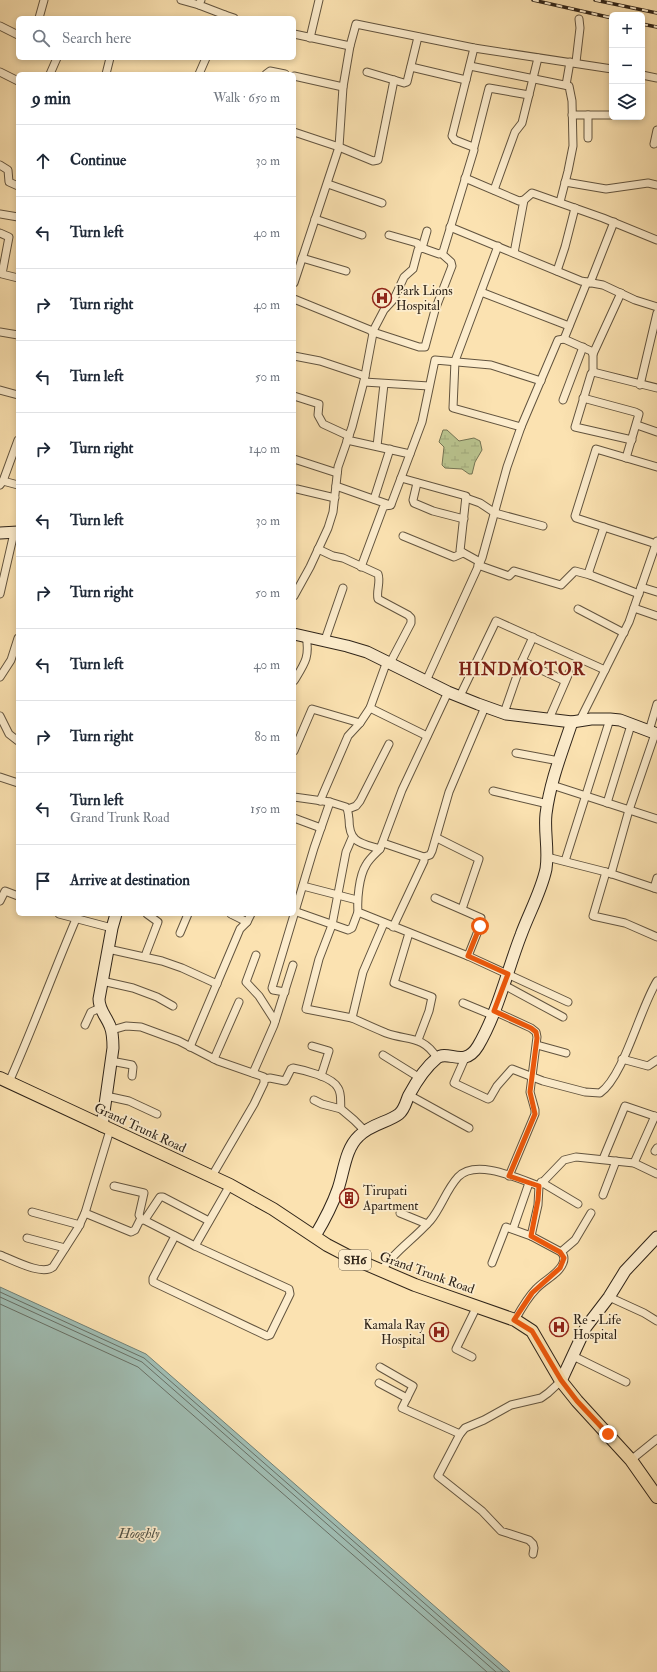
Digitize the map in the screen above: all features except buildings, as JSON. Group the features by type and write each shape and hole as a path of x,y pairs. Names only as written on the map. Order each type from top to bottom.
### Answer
{"main road":[{"name":"Grand Trunk Road","path":"4,1080 230,1185 273,1209 341,1253 415,1285 514,1320 532,1331 561,1380 577,1401 631,1460 657,1497"}],"street":[{"path":"40,16 44,0"},
{"path":"181,0 200,3 225,16"},
{"path":"310,38 319,0"},
{"path":"566,85 573,62 580,28 579,19"},
{"path":"296,277 339,147 343,87 350,46 356,24 474,48 609,68"},
{"path":"0,26 16,34"},
{"path":"296,34 350,46"},
{"path":"367,72 404,83 407,82 418,37"},
{"path":"474,48 452,138 474,147"},
{"path":"494,190 515,132 522,123 538,58"},
{"path":"51,72 56,60"},
{"path":"106,72 110,60"},
{"path":"199,72 205,60"},
{"path":"470,66 532,80 566,85 570,88 573,146 560,202"},
{"path":"411,68 466,80"},
{"path":"0,72 16,80"},
{"path":"296,76 343,87"},
{"path":"645,76 657,78"},
{"path":"296,133 339,147 373,161 378,160 394,80"},
{"path":"442,254 474,147 489,88 529,95"},
{"path":"572,115 609,115"},
{"path":"588,115 588,138"},
{"path":"654,144 657,130"},
{"path":"0,165 7,169 9,182 16,185"},
{"path":"465,178 520,201 524,200 533,193 614,222 657,240"},
{"path":"565,182 606,189 648,183 657,185"},
{"path":"328,184 382,203"},
{"path":"514,253 524,200"},
{"path":"557,271 575,208"},
{"path":"0,214 16,217"},
{"path":"315,219 362,235"},
{"path":"564,339 614,222"},
{"path":"450,227 557,271 589,282 603,284 621,294 657,307"},
{"path":"296,592 328,528 335,498 337,473 365,379 373,331 384,310 394,298 404,276 413,269 418,251 421,248 427,231"},
{"path":"0,233 10,237 2,274 16,278"},
{"path":"296,300 373,331 419,347 425,347 435,310 452,266 442,254 421,248 417,243 389,235"},
{"path":"498,246 455,361 452,405 454,409 521,428"},
{"path":"302,258 346,271"},
{"path":"481,292 569,326"},
{"path":"621,294 593,354 592,372 575,425 576,428 632,440"},
{"path":"640,384 657,313"},
{"path":"0,332 16,335"},
{"path":"426,681 479,564 495,513 507,467 521,428 556,343 558,340 564,339 591,351 593,354"},
{"path":"564,400 583,347"},
{"path":"296,356 322,361 365,379 384,384 430,386"},
{"path":"391,505 422,422 434,360 491,365 541,381"},
{"path":"592,372 657,388"},
{"path":"377,446 384,384"},
{"path":"0,390 16,394"},
{"path":"296,397 319,404 318,415 323,424 348,438 410,454"},
{"path":"583,398 637,412 639,417 626,458"},
{"path":"636,425 657,432"},
{"path":"16,445 2,483 16,486"},
{"path":"374,499 390,449"},
{"path":"657,467 598,449 595,451 575,516 576,518 656,546 624,633 605,670 575,722 559,761 548,804 545,826 548,857 540,889 520,936 508,974 493,1013 478,1045 473,1053 465,1058 454,1082 488,1099 511,1070 585,1092 599,1094 605,1090 617,1071 649,995 657,981"},
{"path":"296,460 337,473"},
{"path":"401,478 461,494 466,496 466,498 480,503 495,513 543,526"},
{"path":"417,483 413,500 414,503 433,511 464,519"},
{"path":"336,486 391,505"},
{"path":"297,489 335,498"},
{"path":"466,498 460,549 463,553 479,564 509,576 514,570 562,585 575,570 640,591 657,592"},
{"path":"361,567 383,508 384,506 391,505"},
{"path":"590,575 589,571 604,527"},
{"path":"0,533 16,532 3,570 0,594"},
{"path":"403,536 454,557 463,553"},
{"path":"318,549 333,556 343,558 375,573 379,576 378,599 411,618 411,623 389,662 370,708 360,723 348,736 320,801"},
{"path":"325,640 343,588"},
{"path":"634,608 657,616"},
{"path":"578,609 624,633"},
{"path":"460,696 496,621 605,670"},
{"path":"296,634 352,647 389,662 448,692 504,713 575,722 591,719 610,719 654,733"},
{"path":"296,678 303,666 308,652 306,636"},
{"path":"504,713 522,660 533,637"},
{"path":"0,677 11,660 16,644"},
{"path":"522,660 565,681"},
{"path":"549,719 569,673"},
{"path":"296,911 332,925 348,930 351,929 358,912 357,900 364,868 381,846 402,790 448,692"},
{"path":"657,704 654,733 593,916 625,923 657,937"},
{"path":"352,838 364,844 381,846 424,857 431,854 437,838 449,792 486,707"},
{"path":"370,708 427,736"},
{"path":"296,746 312,709 360,723"},
{"path":"0,716 9,734 16,739"},
{"path":"566,861 610,719"},
{"path":"607,803 631,725"},
{"path":"348,809 356,806 360,801 388,744"},
{"path":"516,753 559,761"},
{"path":"0,777 16,782"},
{"path":"552,785 657,819"},
{"path":"493,791 548,804"},
{"path":"296,797 330,802 345,806 348,809"},
{"path":"296,908 320,828 330,802"},
{"path":"348,809 349,829 352,838 346,852 332,925 319,960 305,1008 352,1018 387,1033 418,1040 431,1049 437,1058"},
{"path":"296,819 320,828"},
{"path":"437,838 479,859 462,909"},
{"path":"393,927 424,861 424,857"},
{"path":"548,857 656,888 657,878"},
{"path":"303,886 357,900"},
{"path":"0,901 5,891 16,895"},
{"path":"435,898 482,919 468,956"},
{"path":"358,912 468,956 568,1002"},
{"path":"66,916 112,928"},
{"path":"0,1255 36,1269 47,1270 53,1267 80,1225 106,1128 106,1096 113,1048 112,1030 100,1008 99,999 115,916"},
{"path":"145,956 158,922 150,916"},
{"path":"180,933 187,916"},
{"path":"235,916 247,922"},
{"path":"190,1047 240,929 247,922 250,916"},
{"path":"285,992 273,990 272,988 294,916"},
{"path":"4,1080 30,1034 48,984 76,919"},
{"path":"352,1018 363,972 384,923"},
{"path":"409,933 394,983 432,997 429,1012 418,1040"},
{"path":"108,949 145,956 182,968 217,984"},
{"path":"256,955 246,982 258,996 275,1021"},
{"path":"253,1073 275,1021 294,965"},
{"path":"102,981 133,988 150,994 173,1006"},
{"path":"504,985 563,1017"},
{"path":"214,1059 239,1002"},
{"path":"462,1003 493,1013 534,1030 537,1035 537,1045 530,1092 535,1114 509,1176"},
{"path":"85,1025 91,1012 100,1008"},
{"path":"112,1030 126,1026 141,1027 179,1041 214,1059 260,1075 264,1079"},
{"path":"537,1045 566,1053"},
{"path":"312,1046 329,1051 321,1076"},
{"path":"383,1054 420,1078"},
{"path":"315,1236 331,1207 349,1152 358,1137 365,1131 381,1122 398,1115 403,1109 409,1095 420,1078 437,1058 443,1056 465,1058"},
{"path":"622,1059 647,1066 650,1066 657,1060"},
{"path":"111,1061 132,1065 132,1076"},
{"path":"264,1079 270,1078 285,1081 291,1069 294,1068 321,1076 332,1081 338,1086 341,1109"},
{"path":"212,1176 254,1104 264,1083 264,1079"},
{"path":"409,1095 469,1128"},
{"path":"106,1096 129,1101 157,1114"},
{"path":"314,1100 322,1104 341,1109 365,1131"},
{"path":"602,1159 625,1106 656,1117 634,1163"},
{"path":"531,1236 540,1184 560,1163 568,1158 602,1159 634,1163 657,1174"},
{"path":"603,1195 616,1161"},
{"path":"381,1271 392,1257 411,1241 427,1224 456,1180 464,1173 482,1170 496,1172 529,1183 540,1184 578,1204"},
{"path":"513,1229 529,1183"},
{"path":"195,1246 230,1185"},
{"path":"114,1186 144,1193 139,1215 144,1220 176,1236 195,1246 289,1289 290,1294 270,1335 267,1336 154,1282 153,1278 176,1236"},
{"path":"84,1213 131,1232 135,1230 144,1220 160,1197 163,1196 208,1221"},
{"path":"32,1212 80,1225"},
{"path":"400,1213 427,1224"},
{"path":"560,1252 575,1240 591,1213"},
{"path":"492,1263 507,1227 531,1236 560,1252 564,1258 560,1268 532,1293 514,1320"},
{"path":"533,1554 533,1544 528,1540 501,1531 482,1511 439,1478 439,1473 460,1434 469,1426 484,1420 511,1405 535,1400 544,1396 561,1380 586,1327 609,1297 625,1271 657,1237"},
{"path":"27,1238 65,1248"},
{"path":"609,1297 644,1313 657,1321"},
{"path":"472,1357 456,1349 477,1306"},
{"path":"573,1356 626,1382"},
{"path":"380,1367 413,1386 402,1408 460,1434"},
{"path":"379,1384 407,1398"},
{"path":"631,1460 657,1439"}],"green space":[{"path":"443,430 447,430 459,441 474,438 480,441 482,450 475,462 472,474 469,474 462,469 445,468 442,465 444,447 439,442"}],"water":[{"name":"Hooghly","path":"0,1287 146,1354 510,1672 0,1672"}],"railway":[{"path":"533,0 609,17"},
{"path":"595,0 657,13"},
{"path":"645,25 657,27"}],"place":[{"name":"Park Lions Hospital","path":"382,298"},
{"name":"Tirupati Apartment","path":"349,1198"},
{"name":"Re - Life Hospital","path":"559,1327"},
{"name":"Kamala Ray Hospital","path":"439,1332"}],"district":[{"name":"HINDMOTOR","path":"522,669"}],"route":[{"path":"480,926 468,956 508,974 494,1011 531,1028 537,1035 530,1092 535,1114 509,1176 539,1186 536,1213 531,1236 560,1252 564,1256 563,1263 560,1268 532,1293 514,1320 532,1331 561,1380 577,1401 608,1434"}]}
